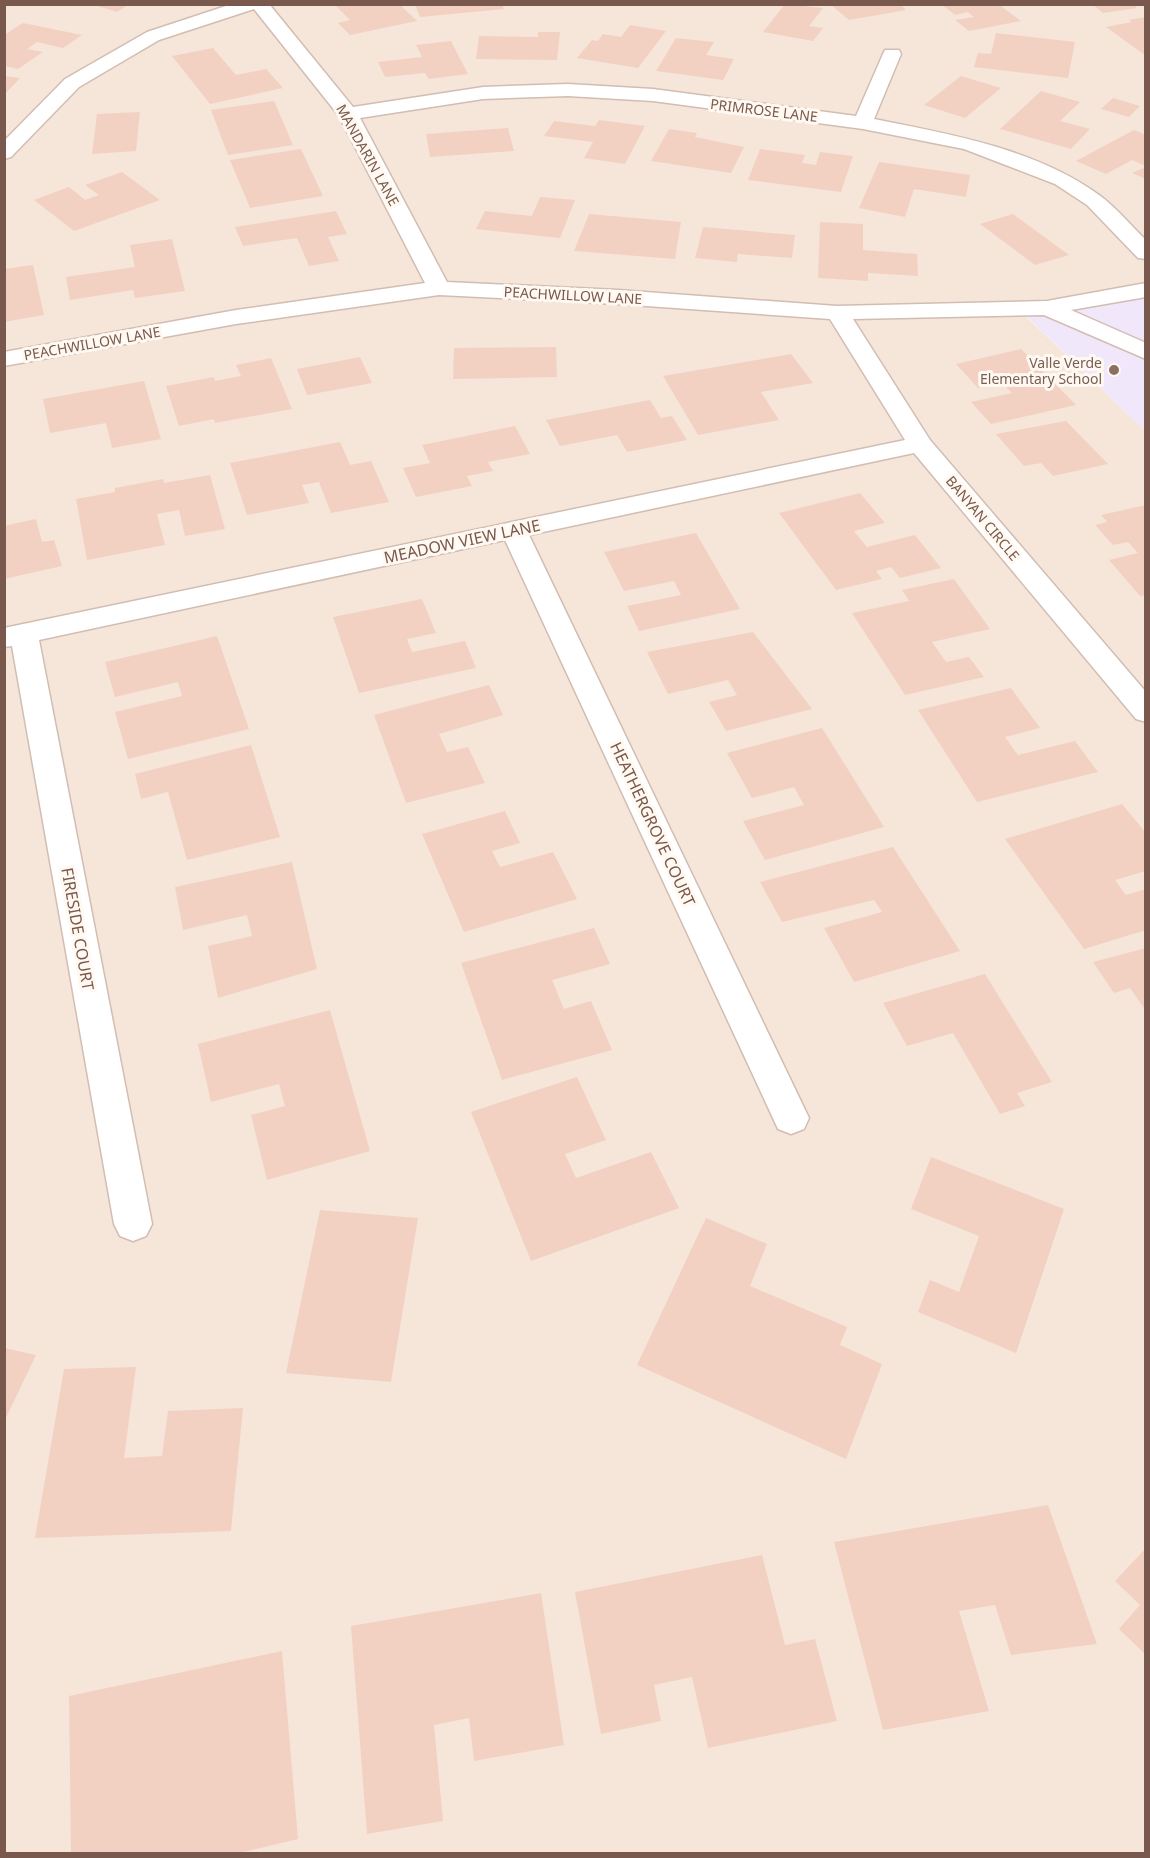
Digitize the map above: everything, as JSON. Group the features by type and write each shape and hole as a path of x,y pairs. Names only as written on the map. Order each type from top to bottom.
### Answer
{"street":[{"path":"4,153 72,83 153,36 250,4"},
{"name":"MANDARIN LANE","path":"259,4 348,114 439,288"},
{"path":"863,123 892,54"},
{"name":"PRIMROSE LANE","path":"348,114 483,93 568,90 653,95 863,123 969,144 1062,180 1094,201 1146,253"},
{"name":"PEACHWILLOW LANE","path":"4,359 236,317 439,288 618,297 837,313 1047,308 1146,290"},
{"path":"1047,308 1146,352"},
{"name":"BANYAN CIRCLE","path":"837,313 920,444 1146,712"},
{"name":"MEADOW VIEW LANE","path":"14,635 920,444"},
{"name":"HEATHERGROVE COURT","path":"514,531 791,1118"},
{"name":"FIRESIDE COURT","path":"14,635 133,1224"}],"shaded area":[{"path":"5,5 1145,5 1145,290 1018,309 1145,431 1145,1853 5,1854"},
{"name":"Valle Verde Elementary School","path":"1145,290 1145,431 1018,308"}],"building":[{"path":"91,4 129,4 117,12"},
{"path":"334,4 399,4 417,21 350,35 338,23 350,20"},
{"path":"415,4 502,4 504,9 420,17"},
{"path":"785,4 823,8 809,26 823,28 813,41 763,32"},
{"path":"830,4 900,4 906,10 849,20"},
{"path":"941,4 998,4 1021,21 969,31 955,20 974,17 968,12 955,15"},
{"path":"1092,4 1133,4 1137,8 1103,13"},
{"path":"1146,17 1146,56 1106,27 1132,22 1129,20"},
{"path":"23,23 82,35 63,48 37,42 27,49 43,52 18,69 4,66 4,35"},
{"path":"630,25 666,31 638,68 577,58 592,40 598,41 603,34 621,37"},
{"path":"538,32 560,32 557,60 476,59 479,36 538,37"},
{"path":"996,33 1075,42 1068,78 974,67 978,53 991,54"},
{"path":"676,38 714,42 706,55 734,59 723,80 656,71"},
{"path":"451,41 468,74 429,79 425,73 385,77 378,62 422,57 416,45"},
{"path":"213,48 236,75 266,69 283,88 210,104 172,56"},
{"path":"4,76 20,78 4,95"},
{"path":"961,76 1001,88 965,118 924,105"},
{"path":"1041,91 1080,102 1060,121 1090,129 1071,149 1000,129"},
{"path":"1113,98 1140,106 1129,117 1101,109"},
{"path":"274,101 293,145 228,155 211,110"},
{"path":"140,112 136,151 92,154 97,114"},
{"path":"599,120 645,126 625,164 584,158 593,142 544,136 554,121 595,126"},
{"path":"508,128 514,151 430,157 426,134"},
{"path":"669,129 697,133 695,137 744,147 731,173 651,161"},
{"path":"1134,130 1146,135 1146,166 1132,160 1106,174 1076,161"},
{"path":"301,149 323,196 250,208 230,160"},
{"path":"760,149 805,155 802,163 816,165 820,152 853,156 841,192 748,180"},
{"path":"879,162 970,175 966,197 914,189 905,217 859,208"},
{"path":"1146,167 1146,179 1132,173"},
{"path":"122,172 160,200 74,231 34,200 69,187 85,200 99,195 85,185"},
{"path":"540,197 575,200 560,238 476,229 485,211 532,216"},
{"path":"336,211 347,234 328,237 339,261 309,266 297,238 243,246 235,227"},
{"path":"589,214 681,222 675,259 574,251"},
{"path":"1013,214 1069,255 1035,265 980,224"},
{"path":"820,222 863,224 863,250 917,254 918,276 868,273 868,281 818,278"},
{"path":"703,227 795,235 792,258 738,254 737,262 695,258"},
{"path":"172,239 185,291 135,298 133,290 70,300 66,277 135,267 130,245"},
{"path":"33,265 44,315 4,322 4,269"},
{"path":"556,347 557,377 453,379 454,348"},
{"path":"1021,349 1076,405 991,424 971,402 1012,393 1001,382 978,388 956,364"},
{"path":"791,354 813,383 761,392 779,420 698,435 663,376"},
{"path":"360,357 372,383 307,395 297,369"},
{"path":"271,358 292,409 215,423 214,419 179,426 166,386 214,377 215,381 241,376 236,365"},
{"path":"144,381 161,439 112,448 106,423 50,433 43,399"},
{"path":"650,400 661,418 672,416 687,440 627,452 617,435 560,446 546,420"},
{"path":"1066,421 1108,464 1053,476 1041,463 1024,466 996,434"},
{"path":"515,426 530,454 488,462 493,471 467,476 472,486 416,497 403,468 430,463 422,445"},
{"path":"340,442 350,465 371,461 389,502 331,513 319,482 302,485 309,503 247,515 230,463"},
{"path":"210,475 225,529 185,536 179,510 157,514 165,545 87,560 76,499 115,492 115,488 163,479 164,483"},
{"path":"860,493 885,523 854,531 867,547 915,535 941,568 900,578 891,567 876,571 882,579 836,590 779,513"},
{"path":"1146,505 1146,595 1140,596 1109,560 1138,553 1128,542 1113,545 1095,525 1107,522 1101,515"},
{"path":"36,519 42,542 54,540 62,566 4,579 4,526"},
{"path":"696,533 740,609 639,631 627,606 681,595 674,581 624,591 604,552"},
{"path":"954,579 990,629 932,642 946,662 969,657 984,677 905,695 852,613 909,601 902,590"},
{"path":"422,599 436,633 407,639 412,652 465,641 476,668 359,693 333,617"},
{"path":"753,632 812,709 726,731 709,702 737,695 728,680 668,694 647,652"},
{"path":"217,636 249,729 128,759 115,712 182,696 178,682 115,697 105,662"},
{"path":"489,685 503,715 439,734 447,752 468,747 485,783 406,803 374,715"},
{"path":"1011,688 1040,728 1005,737 1018,755 1075,741 1098,772 977,802 918,710"},
{"path":"822,728 884,827 765,860 743,821 804,805 794,787 752,798 727,753"},
{"path":"251,745 280,837 187,860 168,792 141,799 135,774"},
{"path":"1122,804 1146,833 1146,871 1115,880 1126,895 1146,889 1146,930 1084,949 1005,839"},
{"path":"505,811 520,843 492,851 500,867 553,852 577,899 464,932 422,834"},
{"path":"893,847 960,951 854,982 824,928 882,912 874,900 782,922 760,882"},
{"path":"292,862 317,969 218,998 208,946 252,936 247,915 183,930 175,887"},
{"path":"594,928 610,964 552,980 564,1009 591,1001 612,1050 502,1080 461,963"},
{"path":"1146,948 1146,1011 1130,988 1114,993 1093,962"},
{"path":"985,974 1052,1082 1017,1093 1025,1106 1000,1114 953,1033 907,1046 883,1003"},
{"path":"330,1010 370,1151 267,1180 251,1115 285,1106 279,1084 211,1102 198,1044"},
{"path":"577,1077 606,1140 565,1154 576,1178 651,1152 679,1208 531,1261 471,1112"},
{"path":"931,1157 1064,1209 1016,1353 918,1312 930,1280 959,1292 979,1236 911,1209"},
{"path":"320,1210 418,1218 391,1382 286,1373"},
{"path":"706,1218 767,1244 750,1286 847,1327 840,1345 882,1364 846,1459 637,1365"},
{"path":"4,1348 36,1355 4,1422"},
{"path":"136,1367 124,1458 162,1456 168,1411 243,1408 231,1531 35,1538 64,1369"},
{"path":"1048,1505 1097,1644 1011,1655 995,1605 959,1611 989,1711 883,1730 834,1542"},
{"path":"1146,1548 1146,1655 1119,1629 1140,1605 1115,1581"},
{"path":"762,1555 785,1645 815,1639 837,1721 708,1748 692,1677 654,1685 661,1721 601,1734 575,1592"},
{"path":"541,1593 564,1745 474,1761 469,1718 434,1725 443,1821 367,1834 351,1626"},
{"path":"282,1651 298,1839 235,1854 71,1854 69,1696"}],"place":[{"name":"Valle Verde Elementary School","path":"1114,370"}]}
